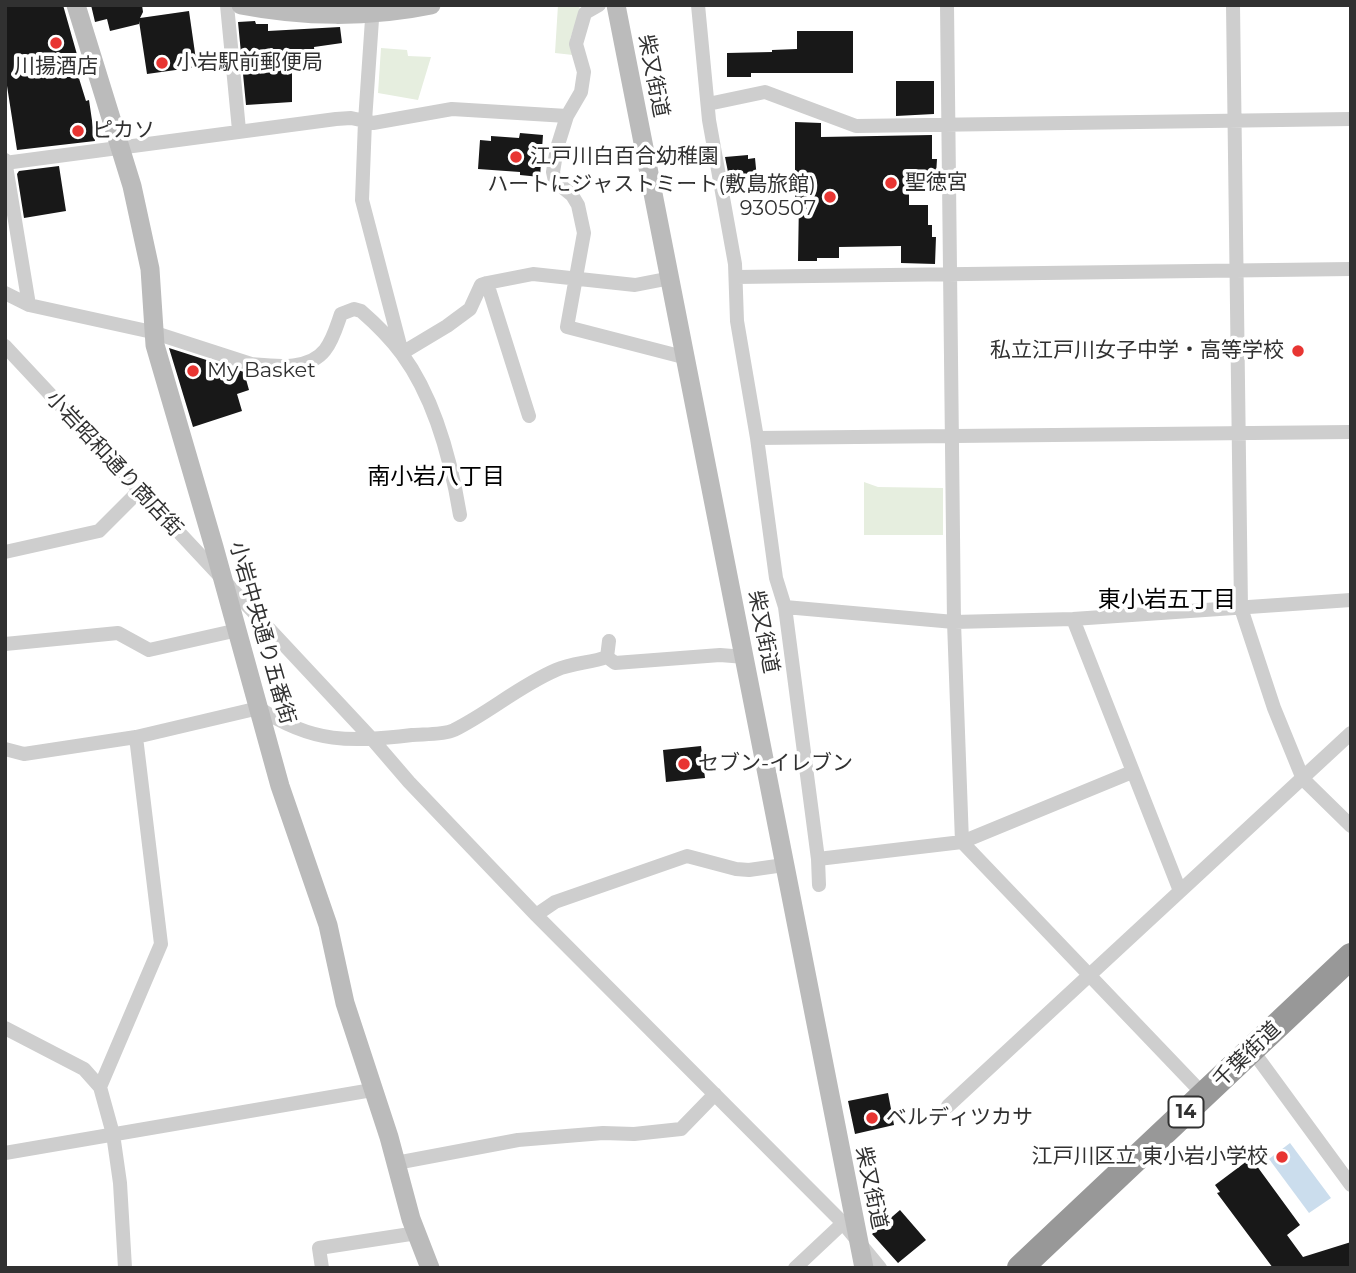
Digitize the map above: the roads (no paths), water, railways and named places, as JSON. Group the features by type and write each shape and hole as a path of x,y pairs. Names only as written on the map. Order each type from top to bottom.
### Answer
{"highway":[{"name":"千葉街道","path":"1026,1265 1351,956"}],"street":[{"name":"小岩中央通り五番街","path":"76,5 132,186 149,269 152,332 280,786 328,925 345,1003 416,1233 430,1268"},
{"path":"227,5 239,130"},
{"path":"241,5 302,14 431,5"},
{"path":"599,5 584,13 576,44 584,72 581,92 567,116 553,172 555,181 572,195 578,205 584,233 567,327 687,358"},
{"name":"柴又街道","path":"616,5 864,1268"},
{"path":"698,5 708,104 736,276 737,321 757,438 776,578 785,607 818,859 819,885"},
{"path":"947,5 954,622 962,842 1204,1095"},
{"path":"1233,5 1241,608 1274,708 1303,779 1351,826"},
{"path":"373,9 362,200 402,353"},
{"path":"708,104 765,92 856,125 1351,118"},
{"path":"29,304 5,162 336,119 351,118 373,124 452,109 567,116"},
{"path":"736,276 1351,269"},
{"path":"402,353 470,309 481,285 486,282 533,274 635,285 671,278"},
{"path":"486,282 529,416"},
{"path":"5,293 29,304 152,332 251,364 301,364 316,359 327,349 341,314 354,309 362,311 402,353 421,384 453,472 460,515"},
{"name":"小岩昭和通り商店街","path":"5,346 409,782 536,915 843,1223 880,1268"},
{"path":"757,438 1351,432"},
{"path":"5,552 99,531 139,491"},
{"path":"785,607 954,622 1073,618 1351,600"},
{"path":"1073,618 1180,891"},
{"path":"5,644 118,633 149,650 238,630"},
{"path":"607,657 609,641"},
{"path":"607,657 615,663 720,655 745,657"},
{"path":"5,749 24,754 136,737 259,708 281,722 319,736 340,740 452,731 517,690 557,670 607,657"},
{"path":"948,1106 1351,733"},
{"path":"100,1087 162,944 136,737"},
{"path":"818,859 962,842 1132,772"},
{"path":"536,915 555,902 687,856 736,869 785,865"},
{"path":"5,1028 84,1069 100,1087 113,1134 120,1182 125,1268"},
{"path":"1252,1050 1351,1185"},
{"path":"5,1153 372,1090"},
{"path":"396,1163 518,1140 681,1129 715,1094"},
{"path":"795,1268 843,1223"},
{"path":"322,1268 319,1248 416,1233"}],"water":[{"path":"1290,1143 1331,1198 1309,1213 1269,1159"}],"place":[{"name":"川揚酒店","path":"56,43"},
{"name":"小岩駅前郵便局","path":"162,63"},
{"name":"ピカソ","path":"78,131"},
{"name":"江戸川白百合幼稚園","path":"516,157"},
{"name":"聖徳宮","path":"891,183"},
{"name":"ハートにジャストミート(敷島旅館) 930507","path":"830,197"},
{"name":"私立江戸川女子中学・高等学校","path":"1298,351"},
{"name":"My Basket","path":"193,371"},
{"name":"セブン-イレブン","path":"684,764"},
{"name":"ベルディツカサ","path":"872,1118"},
{"name":"江戸川区立 東小岩小学校","path":"1282,1157"}],"district":[{"name":"南小岩八丁目","path":"436,477"},
{"name":"東小岩五丁目","path":"1167,600"}]}
